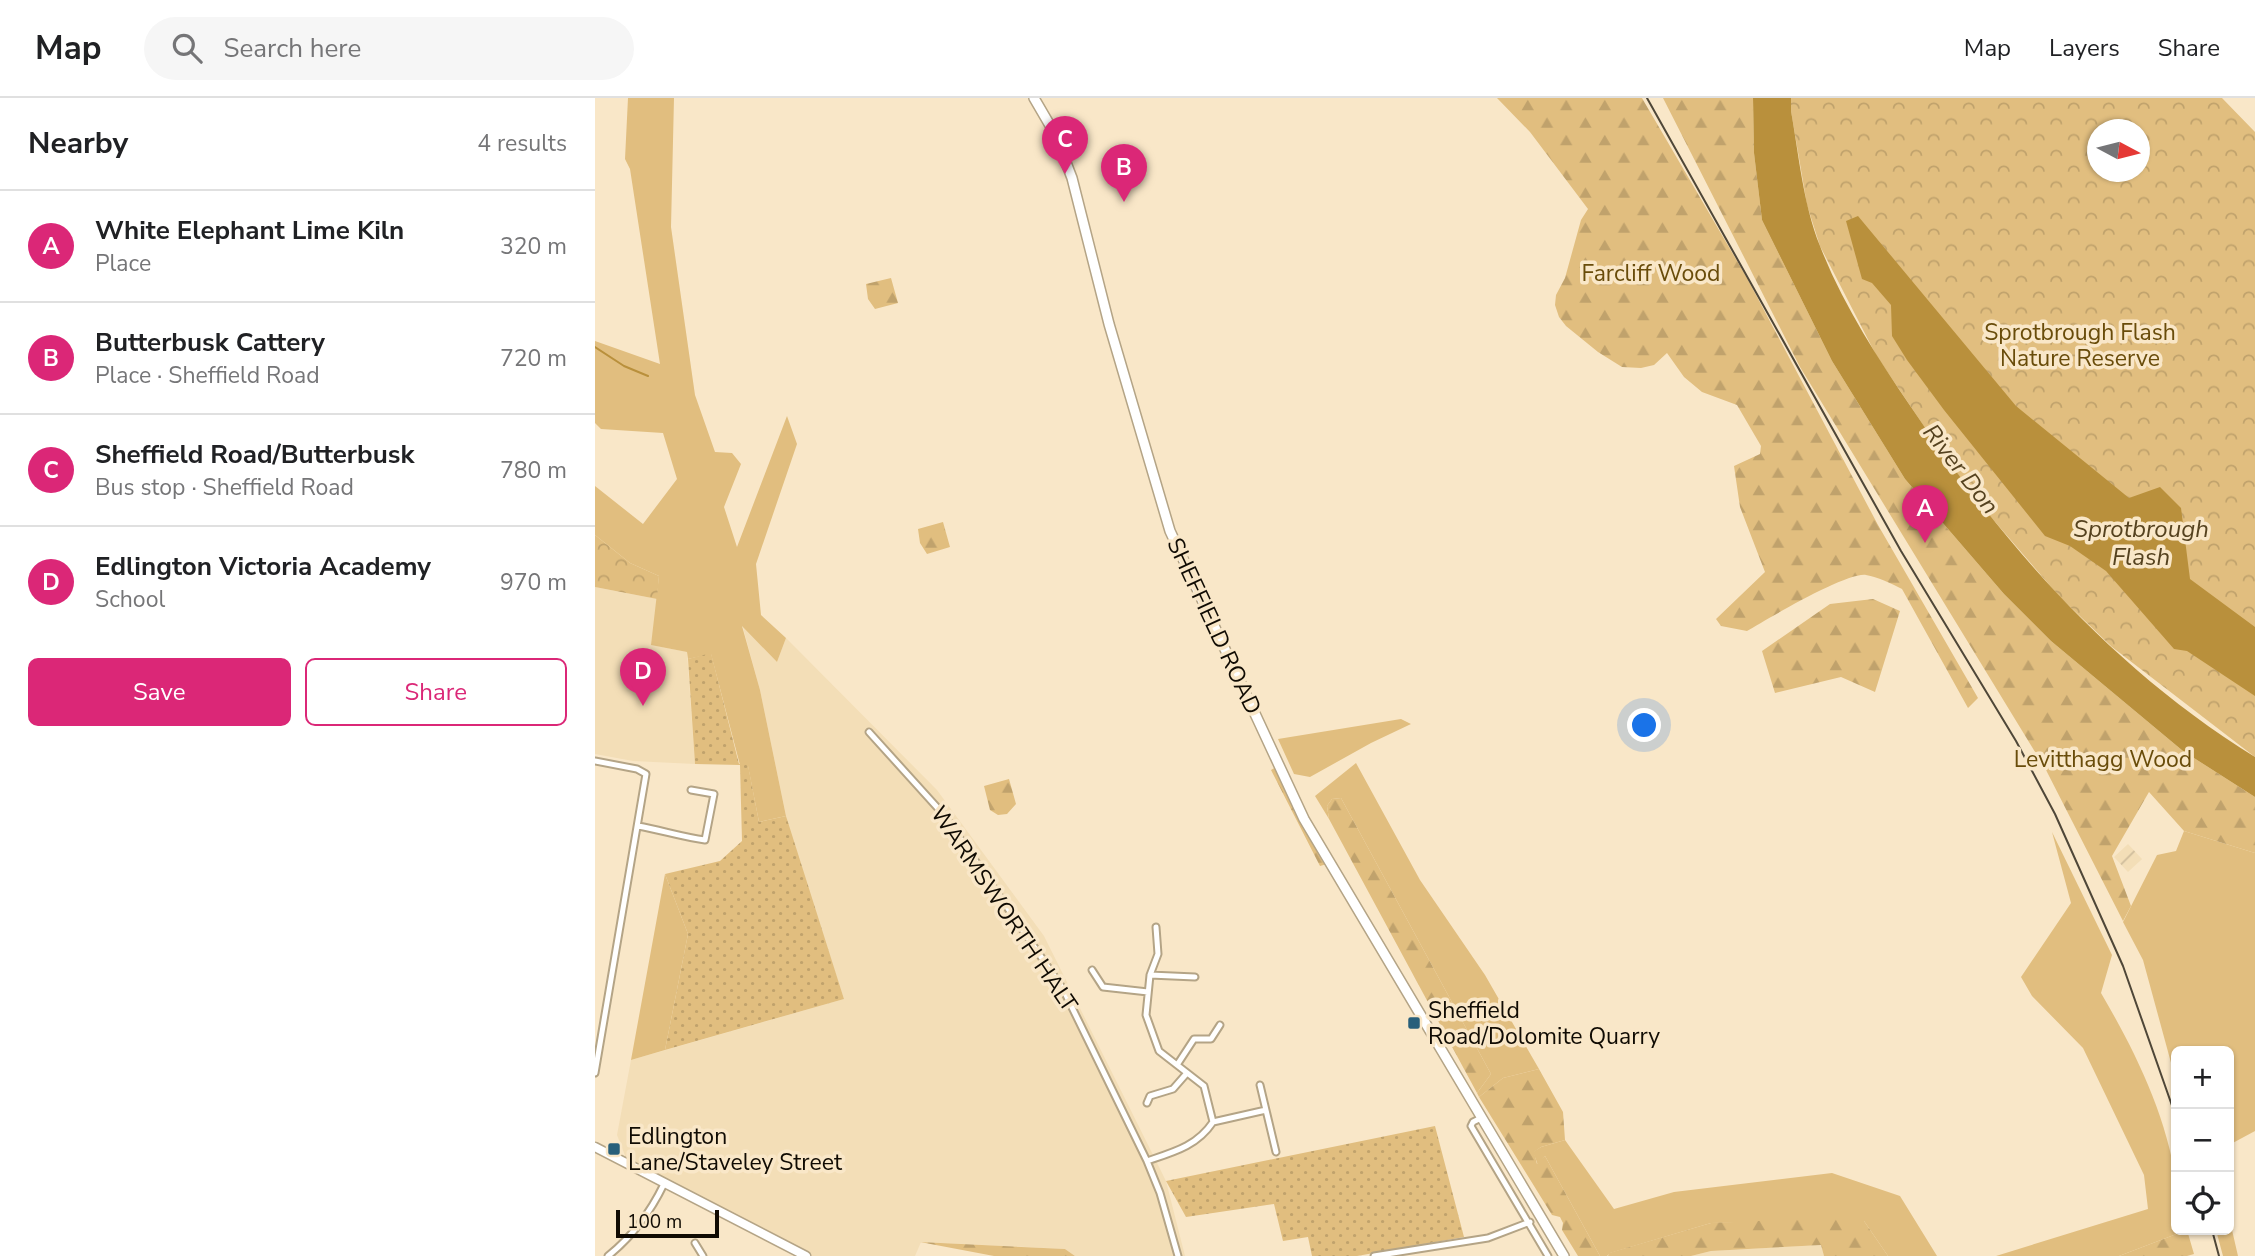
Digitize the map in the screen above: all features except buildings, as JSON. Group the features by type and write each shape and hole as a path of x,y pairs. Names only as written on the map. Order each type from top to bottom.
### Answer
{"main road":[{"name":"SHEFFIELD ROAD","path":"1034,98 1055,134 1072,178 1109,324 1170,531 1304,819 1565,1256"},
{"path":"595,1147 806,1256"}],"street":[{"name":"WARMSWORTH HALT","path":"869,732 944,815 1063,989 1147,1161 1160,1193 1178,1256"},
{"path":"595,761 645,772 595,1073"},
{"path":"638,826 705,840 713,794 691,790"},
{"path":"1156,927 1158,954 1150,975 1146,1015 1159,1051 1204,1086 1213,1122"},
{"path":"1092,970 1103,987 1149,992"},
{"path":"1150,975 1195,976"},
{"path":"1177,1065 1194,1039 1211,1039 1220,1026"},
{"path":"1145,1088 1148,1100 1173,1089 1187,1073"},
{"path":"1260,1085 1276,1153"},
{"path":"1147,1161 1187,1147 1204,1135 1213,1122 1266,1110"},
{"name":"SHEFFIELD ROAD","path":"1481,1118 1472,1122 1471,1126 1548,1256"},
{"path":"608,1256 625,1242 650,1213 664,1184"},
{"path":"1374,1256 1488,1238 1530,1222"},
{"path":"695,1243 703,1256"}],"shaded area":[{"path":"595,587 657,599 652,645 687,652 695,764 633,761 595,754"},
{"path":"742,624 777,662 786,638 937,790 1044,936 1166,1181 1185,1256 1075,1256 1065,1249 921,1242 915,1256 806,1256 629,1166 617,1135 631,1060 844,999 789,830 760,690"},
{"path":"2128,844 2142,859 2128,872 2114,857"},
{"path":"1821,1245 1824,1256 1691,1256 1711,1251"}],"green space":[{"path":"628,98 674,98 671,227 695,395 715,452 732,453 741,464 724,507 737,547 787,416 797,444 756,564 761,615 786,638 777,662 742,626 760,690 786,816 759,822 748,766 740,765 711,654 688,659 687,652 651,645 659,576 630,563 595,535 595,486 643,524 677,479 663,433 601,429 595,423 595,341 660,364 630,169 625,159"},
{"name":"Farcliff Wood","path":"1497,98 1642,98 1747,278 1878,525 1978,698 1968,708 1902,589 1875,577 1856,576 1842,581 1807,597 1747,631 1721,626 1716,619 1765,572 1740,507 1734,466 1760,454 1761,446 1737,405 1702,392 1684,377 1667,353 1654,365 1641,368 1622,367 1598,352 1559,317 1555,305 1556,295 1565,278 1581,220 1588,209 1530,132"},
{"name":"Levitthagg Wood","path":"1663,98 1753,98 1754,153 1762,220 1832,361 1905,479 2004,594 2051,641 2183,751 2255,797 2255,853 2184,831 2149,792 2112,856 2131,906 2123,921 2046,770 1800,367"},
{"name":"Sprotbrough Flash Nature Reserve","path":"1791,98 2222,98 2255,132 2255,757 2112,647 2059,596 1978,502 1876,355 1820,246 1807,205"},
{"path":"891,278 898,303 875,309 868,299 866,284"},
{"path":"943,522 950,547 927,554 920,543 918,529"},
{"path":"595,535 630,563 659,576 657,599 595,587"},
{"path":"1873,599 1900,611 1875,692 1841,677 1775,693 1762,651 1830,604"},
{"path":"711,653 739,764 748,765 759,822 786,816 844,999 665,1050 688,934 665,874 720,861 742,841 740,765 695,764 688,659"},
{"path":"1401,719 1411,724 1310,777 1294,774 1278,739"},
{"path":"1356,763 1420,880 1485,975 1539,1069 1503,1078 1479,1097 1477,1093 1491,1074 1341,798 1332,799 1327,806 1329,819 1315,796"},
{"path":"1276,767 1327,864 1320,866 1271,770"},
{"path":"1009,779 1016,804 1007,814 998,815 990,810 984,786"},
{"path":"1341,798 1491,1074 1477,1093 1329,819 1327,806 1332,799"},
{"path":"2184,831 2255,853 2255,1131 2234,1142 2234,1046 2171,1046 2171,1063 2143,960 2123,922 2157,855 2176,851"},
{"path":"2052,832 2112,955 2101,993 2137,1060 2165,1132 2171,1156 2171,1235 2174,1235 2119,1256 1996,1256 2148,1209 2144,1175 2083,1048 2032,996 2021,977 2071,903"},
{"path":"665,874 688,934 665,1050 631,1060"},
{"path":"1539,1069 1563,1112 1565,1140 1541,1147 1534,1152 1537,1164 1545,1156 1600,1256 1578,1256 1562,1230 1560,1217 1552,1215 1479,1097 1503,1078"},
{"path":"1435,1126 1464,1237 1357,1256 1312,1256 1308,1237 1283,1241 1274,1204 1186,1217 1166,1181"},
{"path":"1565,1140 1614,1209 1674,1192 1832,1173 1900,1196 1937,1256 1888,1256 1864,1221 1711,1223 1600,1256 1545,1156 1538,1165 1533,1152"},
{"path":"1851,1217 1864,1221 1888,1256 1824,1256 1821,1245 1711,1251 1691,1256 1608,1256 1609,1253 1711,1223"},
{"path":"2174,1235 2188,1235 2194,1254 2187,1256 2119,1256"},
{"path":"2217,1235 2233,1235 2238,1256 2223,1256"},
{"path":"920,1242 1065,1249 1075,1256 994,1256"}],"water":[{"path":"1753,98 1791,98 1805,196 1814,230 1829,267 1849,309 1873,349 1946,458 2023,555 2064,601 2108,644 2154,685 2255,757 2255,797 2183,751 2051,641 2004,594 1905,479 1832,361 1762,220 1754,153"},
{"name":"Sprotbrough Flash","path":"1858,216 2016,406 2129,498 2160,487 2181,508 2190,579 2255,627 2255,696 2187,651 2174,649 2106,571 2070,546 2045,536 1944,410 1892,336 1891,305 1872,283 1862,279 1846,221"}],"waterway":[{"path":"595,347 624,366 648,376"}],"railway":[{"path":"1647,98 1901,551 2016,741 2055,814 2123,966 2173,1109"},
{"path":"2213,1235 2219,1256"}],"place":[{"name":"Sheffield Road/Butterbusk","path":"1065,174"},
{"name":"Butterbusk Cattery","path":"1124,202"},
{"name":"White Elephant Lime Kiln","path":"1925,543"},
{"name":"Edlington Victoria Academy","path":"643,706"},
{"name":"Sheffield Road/Dolomite Quarry","path":"1414,1023"},
{"name":"Edlington Lane/Staveley Street","path":"614,1149"}],"water label":[{"name":"River Don","path":"1961,469"}]}
